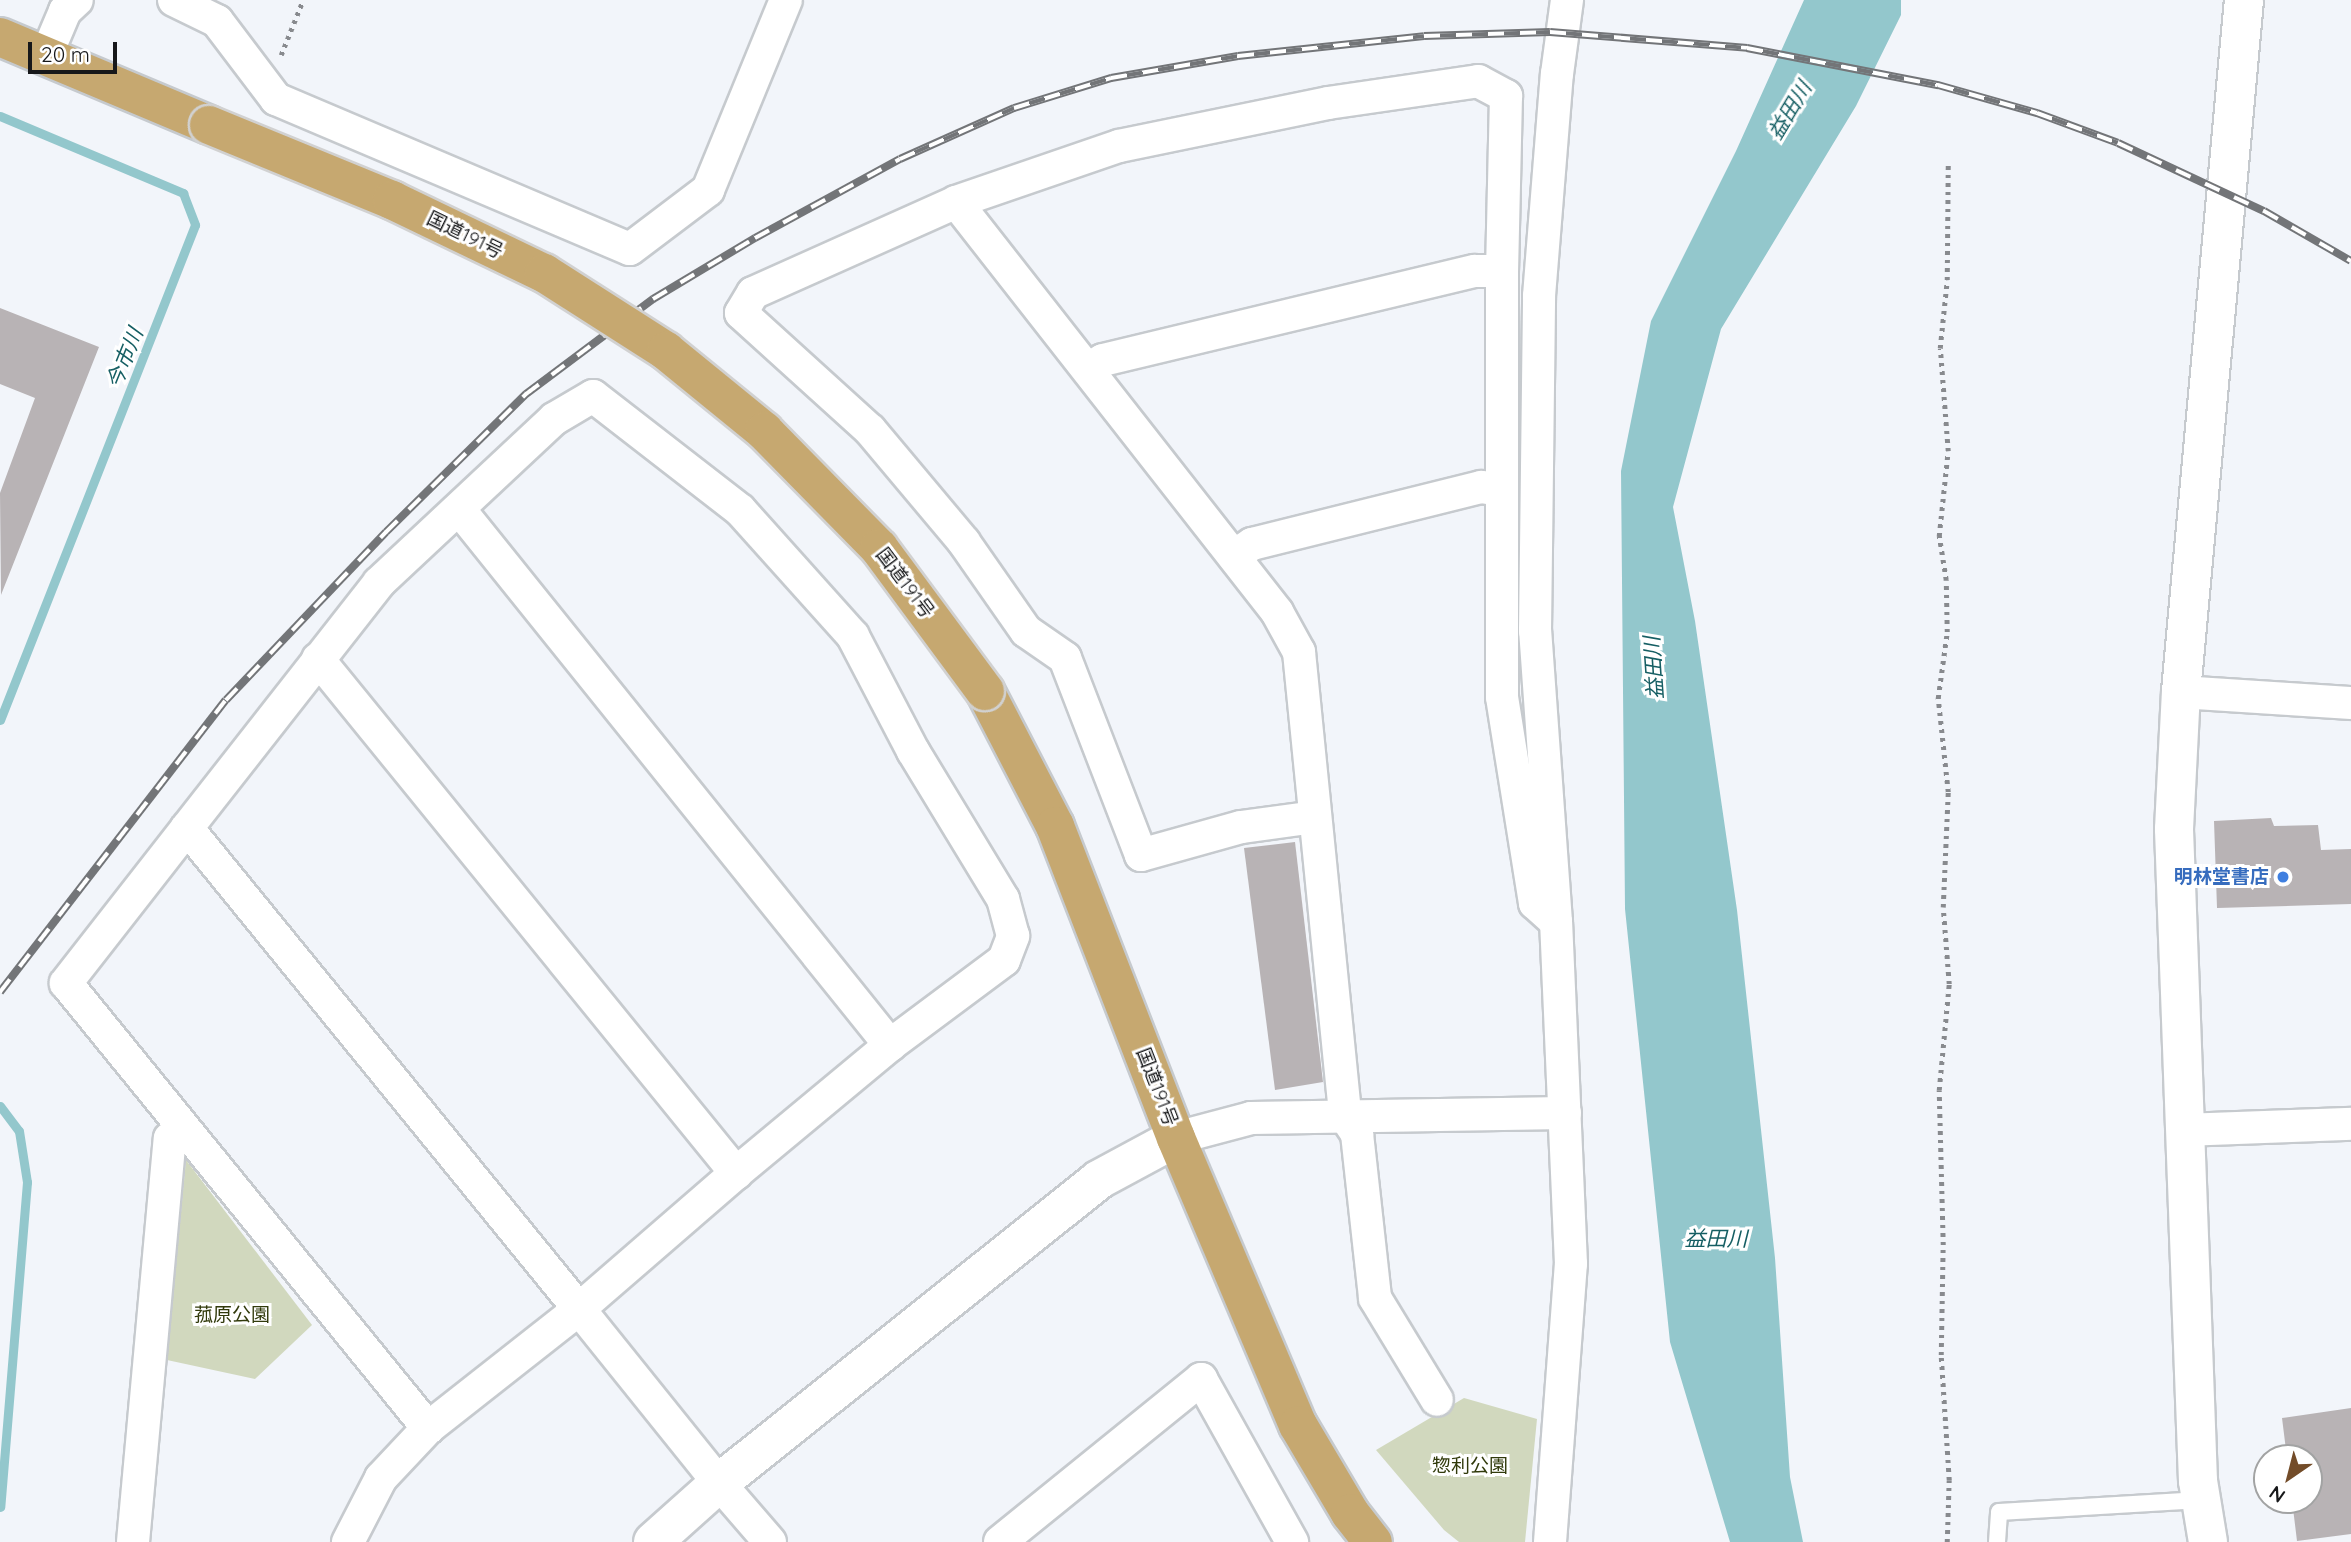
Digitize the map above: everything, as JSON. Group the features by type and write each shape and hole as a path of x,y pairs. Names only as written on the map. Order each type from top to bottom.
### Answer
{"highway":[{"name":"国道191号","path":"0,37 392,200 544,273 666,351 764,431 879,548 985,691 1055,826 1176,1138 1298,1424 1350,1513 1373,1542"}],"street":[{"path":"46,56 65,11 77,0"},
{"path":"174,0 190,5 217,21 276,99 630,249 708,190 786,0"},
{"path":"1550,1542 1571,1264 1556,922 1535,631 1539,296 1557,74 1567,0"},
{"path":"2208,1542 2201,1500 2174,829 2181,692 2244,0"},
{"path":"1315,817 1241,827 1141,855 1065,658 1026,631 964,542 870,430 741,313 753,293 956,202 1119,146 1328,103 1478,81 1506,96 1500,490 1502,697 1535,903 1556,922"},
{"path":"956,202 1278,612 1299,652 1345,1116 1357,1134 1376,1298 1437,1399"},
{"path":"1088,369 1103,360 1475,271 1502,271"},
{"path":"348,1542 381,1478 428,1428 579,1309 890,1045 1004,960 1013,936 1003,899 914,751 853,636 740,510 593,396 554,419 379,583 66,983 428,1428"},
{"path":"1234,556 1252,544 1467,490 1481,487 1500,490"},
{"path":"459,509 890,1045"},
{"path":"318,659 736,1173"},
{"path":"2181,692 2351,703"},
{"path":"187,828 719,1483 770,1542"},
{"path":"653,1542 719,1483 1098,1180 1176,1138 1251,1118 1565,1113"},
{"path":"2185,1130 2351,1124"},
{"path":"133,1542 170,1139 181,1127"},
{"path":"1018,1537 1201,1378 1292,1542"}],"lane":[{"path":"1997,1542 1999,1512 2201,1500"}],"path":[{"path":"268,88 303,0"},
{"path":"1947,1542 1949,1480 1941,1354 1943,1245 1939,1090 1949,984 1943,907 1948,792 1938,698 1947,632 1946,580 1940,536 1948,451 1940,348 1947,281 1948,162"}],"green space":[{"name":"菰原公園","path":"186,1160 312,1325 255,1379 167,1360"},
{"name":"惣利公園","path":"1464,1398 1537,1419 1525,1542 1459,1542 1444,1530 1376,1450"}],"water":[{"name":"益田川","path":"1804,0 1901,0 1901,15 1856,106 1721,329 1673,507 1695,621 1737,910 1775,1258 1790,1477 1803,1542 1730,1542 1670,1342 1625,909 1621,471 1651,321 1736,151"}],"building":[{"path":"0,308 99,347 1,595 0,493 35,398 0,384"},
{"name":"明林堂書店","path":"2271,818 2274,826 2318,825 2321,850 2351,849 2351,904 2217,908 2214,821"},
{"path":"1295,842 1323,1082 1275,1090 1244,848"},
{"path":"2351,1408 2351,1534 2297,1541 2294,1514 2323,1514 2323,1444 2285,1444 2282,1418"}],"waterway":[{"name":"今市川","path":"0,116 183,193 195,225 0,720"},
{"name":"今市川","path":"0,1106 19,1131 27,1182 0,1507"}],"railway":[{"path":"0,992 226,700 386,532 526,394 653,299 755,238 900,159 1014,108 1111,78 1238,56 1424,36 1550,32 1747,48 1938,85 2037,113 2118,143 2264,211 2351,261"}],"place":[{"name":"明林堂書店","path":"2283,877"}]}
